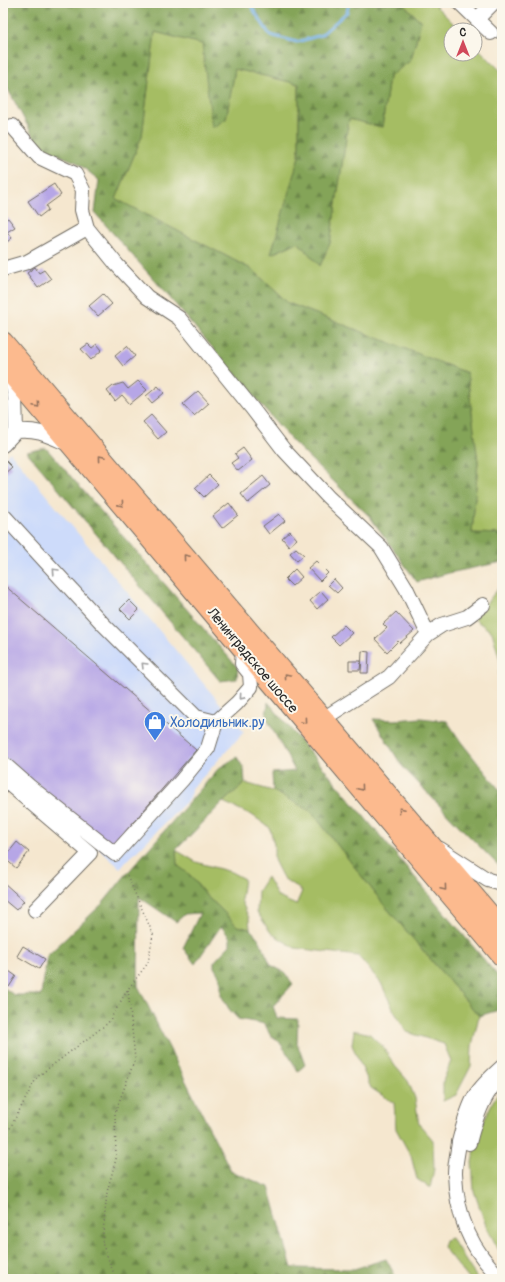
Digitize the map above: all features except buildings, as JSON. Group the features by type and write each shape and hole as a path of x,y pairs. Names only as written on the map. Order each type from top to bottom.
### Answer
{"highway":[{"name":"Ленинградское шоссе","path":"3,342 502,929"},
{"name":"Ленинградское шоссе","path":"6,368 502,956"}],"street":[{"path":"460,3 491,33"},
{"path":"477,19 492,3"},
{"path":"12,126 39,157 75,174 83,190 82,210 87,228 117,265 147,297 179,318 284,450 328,497 381,547 406,588 428,634"},
{"path":"3,269 27,262 87,228"},
{"path":"6,368 14,397 16,431"},
{"path":"3,444 16,431 28,430 45,433 72,446"},
{"path":"3,515 103,624 196,717 216,722"},
{"path":"324,719 389,677 428,634 442,625 467,618 483,605"},
{"path":"3,763 29,786 115,854 182,780 208,748 216,722 237,703 251,687 250,674 242,664 244,649"},
{"path":"3,779 90,853 35,910"},
{"path":"427,840 488,880 502,884"},
{"path":"502,1067 485,1083 475,1097 466,1117 461,1135 455,1172 460,1211 468,1232 478,1252 489,1267 502,1279"},
{"path":"502,1077 490,1090 472,1128 467,1150 465,1174 466,1196 470,1214 476,1230 488,1251 502,1267"}],"path":[{"path":"3,1138 8,1132 37,1077 108,1023 128,989 148,963 153,934 127,876"},
{"path":"116,1279 102,1243 107,1192 116,1159 115,1113 135,1059 128,989"}],"shaded area":[{"path":"10,452 244,732 191,790 190,798 120,868 73,826 3,769 3,459"}],"green space":[{"path":"3,3 402,3 421,21 411,60 389,77 382,127 349,119 330,243 320,266 298,242 271,254 299,156 299,84 235,69 226,119 212,128 202,44 155,32 142,136 116,199 253,270 288,303 467,373 478,462 472,533 502,534 502,562 449,573 417,582 370,517 293,442 95,213 99,180 76,162 39,147 3,80"},
{"path":"402,3 433,3 452,22 443,22 443,62 483,62 483,53 502,72 502,534 472,533 478,462 467,373 288,303 253,270 116,199 142,136 155,32 202,44 226,119 235,69 299,84 299,156 272,254 298,242 320,266 330,243 349,119 382,127 389,77 411,60 421,21"},
{"path":"46,448 238,668 237,679 220,681 27,452"},
{"path":"500,586 502,589 502,689 498,688 500,660 492,632 474,619"},
{"path":"268,702 502,981 502,1009 479,1016 385,906 311,811 273,791 272,773 295,771 266,717"},
{"path":"421,718 447,721 461,742 502,793 502,864 499,866 402,766 373,719 394,720"},
{"path":"237,757 244,769 245,783 223,802 176,850 177,865 190,875 207,897 237,926 250,929 259,939 271,965 284,972 293,984 273,1006 277,1018 298,1019 297,1043 305,1065 298,1071 278,1040 270,1035 265,1024 238,1019 229,1009 221,995 221,979 214,967 214,962 230,945 230,938 221,926 195,964 183,948 200,913 185,914 176,922 139,897 138,986 231,1171 269,1187 292,1268 354,1269 386,1259 397,1279 3,1279 3,987 14,995 41,995 47,956 103,903 219,768"},
{"path":"245,783 273,791 311,811 385,906 479,1016 472,1046 471,1066 456,1095 443,1101 443,1081 451,1061 444,1044 407,1032 394,1011 381,983 358,956 295,948 271,933 257,912 258,891 267,877 278,897 296,905 302,891 283,878 274,860 274,845 270,828 252,815 223,802"},
{"path":"176,850 196,862 231,872 244,879 241,900 249,918 250,929 237,926 207,897 190,875 177,865"},
{"path":"354,1030 370,1034 383,1047 395,1066 408,1081 415,1098 419,1124 433,1140 434,1169 430,1188 417,1179 411,1156 396,1129 394,1103 371,1088 352,1045"},
{"path":"502,1088 502,1256 486,1226 474,1191 472,1162 480,1130 493,1101"},
{"path":"451,1238 478,1279 469,1279 443,1247 445,1240"}],"waterway":[{"path":"249,3 270,35 297,42 321,35 347,12 349,3"}],"place":[{"name":"Холодильник.ру","path":"155,742"}]}
